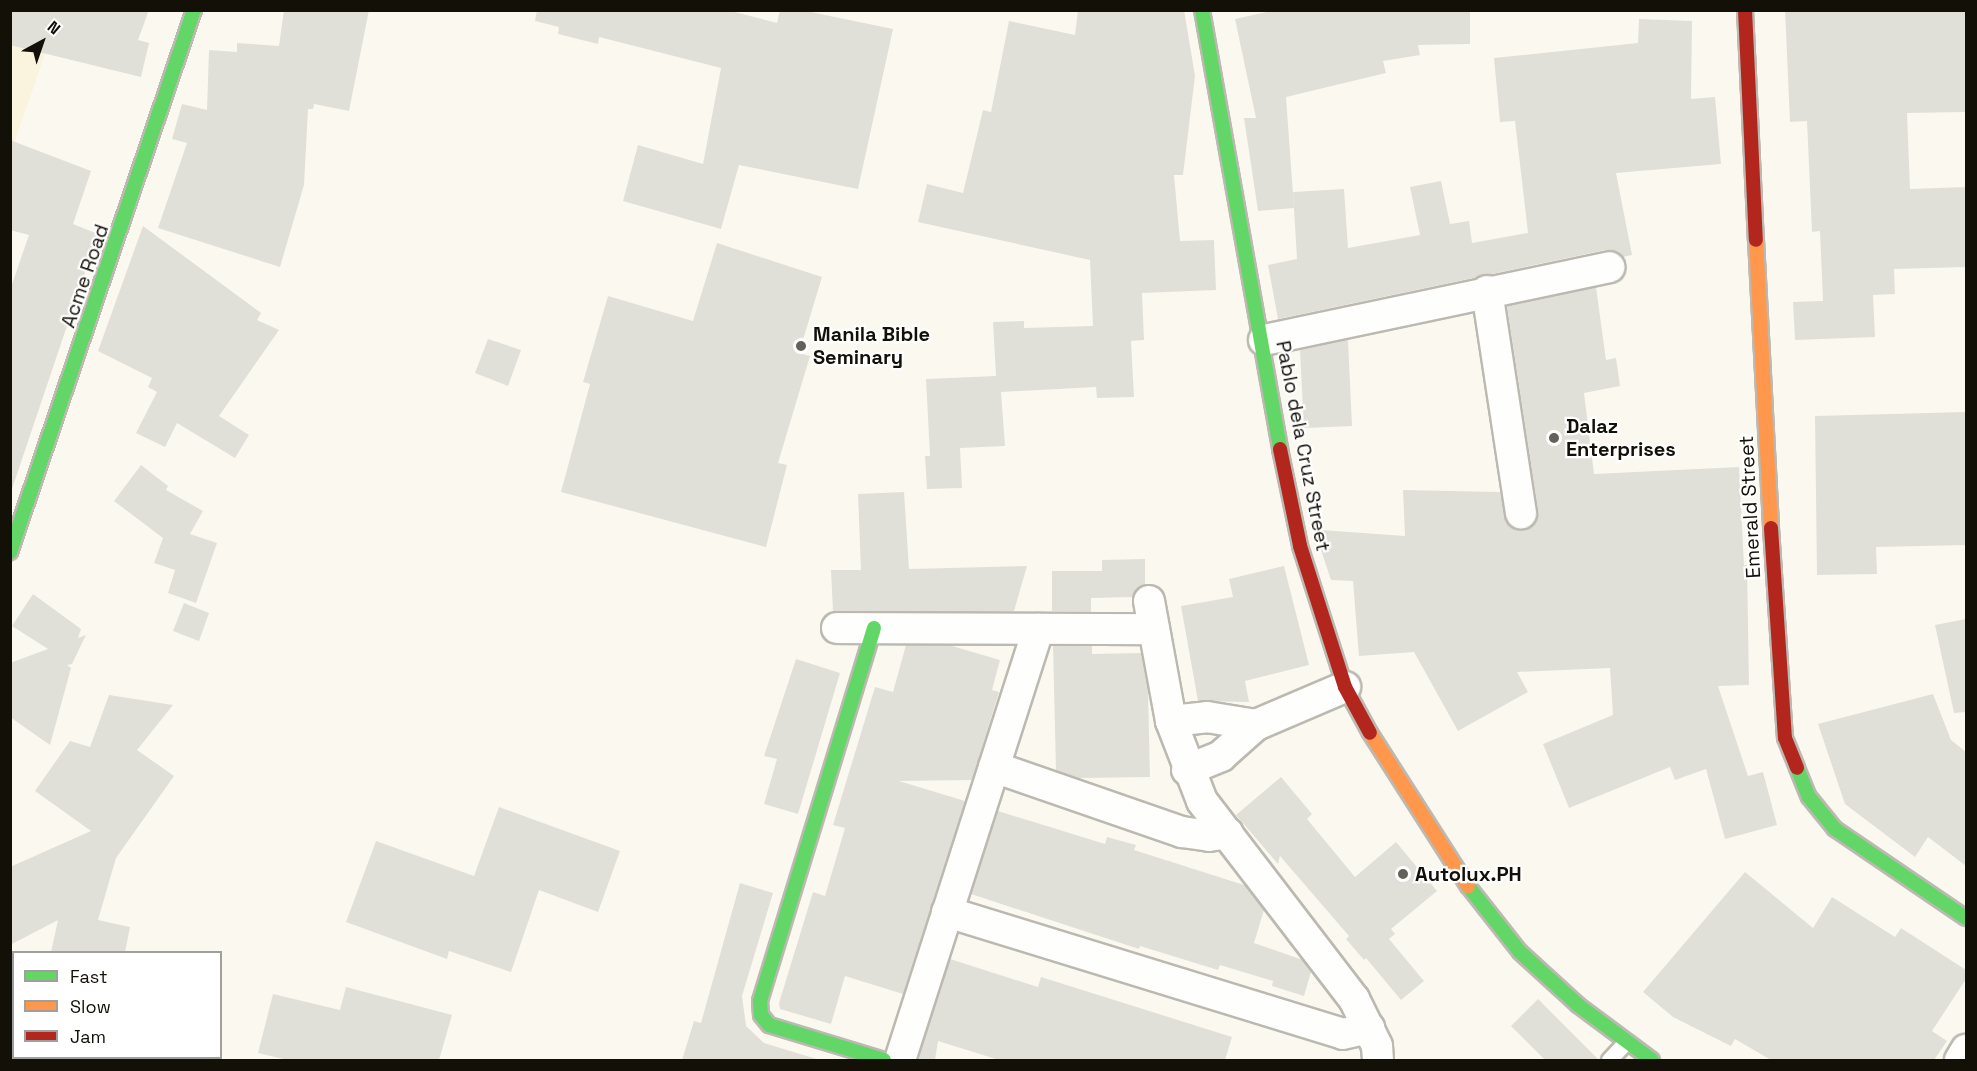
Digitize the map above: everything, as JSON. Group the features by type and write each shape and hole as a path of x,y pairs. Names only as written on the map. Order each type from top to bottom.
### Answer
{"street":[{"name":"Acme Road","path":"10,552 194,10"},
{"name":"Pablo dela Cruz Street","path":"1202,10 1300,546 1345,687 1386,763 1480,904 1521,952 1624,1043 1652,1060"},
{"name":"Emerald Street","path":"1745,10 1769,505 1785,738 1809,796 1835,828 1966,918"},
{"path":"1264,340 1609,267"},
{"path":"1487,291 1521,513"},
{"path":"837,628 1038,629 1151,615 1171,722 1187,770 1202,801 1354,999 1369,1028 1378,1060"},
{"path":"874,628 760,1001 760,1015 769,1025 884,1060"},
{"path":"900,1060 1038,629"},
{"path":"1187,770 1221,756 1256,725 1345,687"},
{"path":"1171,722 1207,717 1256,725"},
{"path":"994,767 1182,832 1209,836 1228,833"},
{"path":"948,912 1343,1034 1369,1028"},
{"path":"1960,1060 1966,1050"}],"lane":[{"path":"1609,1060 1624,1043"}],"shaded area":[{"path":"11,11 60,11 11,152"}],"building":[{"path":"10,10 149,10 138,40 149,43 141,77 10,45"},
{"path":"284,10 369,10 349,111 314,104 313,109 308,109 304,185 280,267 158,228 187,143 172,139 182,104 207,110 209,50 237,52 237,43 279,46"},
{"path":"537,10 727,10 777,23 780,10 801,10 893,29 858,189 739,165 721,229 623,201 638,145 703,164 721,68 599,37 598,44 558,34 559,27 535,21"},
{"path":"1078,10 1184,10 1195,76 1183,175 1174,175 1180,241 1214,240 1216,290 1142,293 1144,340 1131,341 1134,397 1097,398 1096,387 1001,392 1005,446 960,448 962,488 927,489 925,456 930,456 926,379 996,376 993,322 1024,321 1024,328 1093,326 1090,260 918,222 927,184 963,193 983,110 991,112 1009,21 1075,35"},
{"path":"1275,10 1470,10 1470,44 1418,45 1420,55 1383,61 1386,73 1286,97 1294,208 1258,211 1244,118 1256,118 1235,19"},
{"path":"1785,10 1966,10 1966,112 1907,113 1910,189 1966,187 1966,267 1894,269 1895,294 1873,295 1875,337 1795,340 1793,302 1823,301 1820,231 1812,232 1807,121 1790,122"},
{"path":"1639,19 1692,21 1691,99 1715,97 1721,164 1616,173 1632,255 1623,257 1605,250 1278,319 1268,265 1297,259 1293,192 1344,189 1348,248 1420,235 1410,187 1441,181 1450,224 1469,221 1472,243 1528,233 1515,121 1500,122 1494,58 1638,43"},
{"path":"10,140 91,171 73,224 98,234 12,489 10,290 29,235 10,230"},
{"path":"143,226 261,313 257,320 279,330 219,416 249,435 235,458 177,423 165,447 136,433 157,392 148,387 152,378 98,351"},
{"path":"717,243 822,277 799,353 810,356 778,463 787,465 766,547 561,492 590,384 583,382 608,296 693,321"},
{"path":"1596,287 1606,360 1616,358 1620,386 1584,393 1594,474 1739,467 1744,565 1747,565 1749,685 1718,686 1748,776 1763,772 1777,825 1725,839 1706,769 1675,780 1670,767 1569,808 1543,744 1613,715 1610,668 1517,672 1528,692 1458,731 1414,652 1359,656 1353,581 1331,580 1320,547 1321,530 1405,536 1403,490 1500,492 1508,524 1523,530 1532,526 1538,510 1507,306"},
{"path":"488,339 521,350 508,386 475,373"},
{"path":"1348,340 1352,426 1304,428 1300,350"},
{"path":"1966,412 1966,545 1876,547 1877,574 1817,575 1815,416"},
{"path":"141,465 168,486 166,490 203,511 190,534 217,543 196,603 168,593 175,570 154,563 163,538 114,501"},
{"path":"904,492 909,569 1027,566 1014,611 833,612 831,570 861,570 858,494"},
{"path":"1145,559 1145,584 1133,597 1091,598 1091,612 1052,611 1052,571 1102,571 1102,560"},
{"path":"1284,566 1309,665 1245,681 1249,702 1198,701 1181,606 1233,597 1229,579"},
{"path":"33,594 81,629 78,638 86,635 72,664 67,665 71,668 50,745 10,717 10,663 48,649 12,626"},
{"path":"184,603 209,613 199,641 173,631"},
{"path":"1966,619 1966,712 1954,713 1935,625"},
{"path":"906,645 952,646 1000,660 992,690 999,692 972,780 899,781 965,801 903,994 845,976 831,1024 780,1009 779,1003 813,892 825,896 845,828 833,825 875,687 893,692"},
{"path":"1053,646 1092,646 1092,654 1141,653 1148,691 1150,777 1078,778 1056,770"},
{"path":"796,659 840,673 798,814 764,804 777,759 764,756"},
{"path":"1933,694 1951,740 1966,752 1966,866 1928,837 1915,857 1845,804 1818,724"},
{"path":"109,695 173,705 137,750 174,776 116,858 98,920 130,927 125,951 51,951 58,920 10,945 10,867 91,831 35,791 70,741 90,747"},
{"path":"1281,777 1312,814 1307,819 1355,877 1396,842 1437,891 1391,929 1395,934 1389,939 1424,981 1401,1000 1366,958 1364,960 1346,939 1349,936 1280,856 1278,864 1236,815"},
{"path":"499,807 620,851 598,912 539,890 511,972 449,951 447,959 346,922 376,841 474,876"},
{"path":"998,811 1105,844 1107,837 1136,845 1134,850 1244,885 1264,910 1254,943 1303,960 1311,972 1304,996 1272,986 1273,981 1220,965 1218,970 1140,946 1139,949 971,894"},
{"path":"1745,872 1813,928 1832,897 1895,937 1901,928 1966,970 1966,979 1932,1031 1947,1041 1934,1060 1771,1060 1735,1039 1731,1046 1673,1017 1643,992"},
{"path":"740,883 773,893 742,996 746,1026 764,1043 820,1060 682,1060 694,1021 701,1023"},
{"path":"950,959 1038,987 1041,977 1232,1037 1225,1060 999,1060 938,1041 935,1060 918,1060"},
{"path":"346,987 452,1015 439,1060 288,1060 258,1053 273,994 340,1010"},
{"path":"1538,999 1599,1060 1545,1060 1511,1026"}],"traffic: fast":[{"path":"10,552 194,10"},
{"path":"1202,10 1280,449"},
{"path":"874,628 760,1001 761,1015 769,1025 884,1060"},
{"path":"1797,768 1809,797 1835,829 1966,918"},
{"path":"1468,886 1520,952 1578,1005 1652,1060"}],"traffic: slow":[{"path":"1756,240 1771,528"},
{"path":"1370,733 1468,886"}],"traffic: jam":[{"path":"1745,10 1756,240"},
{"path":"1280,449 1300,546 1345,687 1370,733"},
{"path":"1771,528 1785,738 1797,768"}],"place":[{"name":"Manila Bible Seminary","path":"801,346"},
{"name":"Dalaz Enterprises","path":"1554,438"},
{"name":"Autolux.PH","path":"1403,874"}]}
